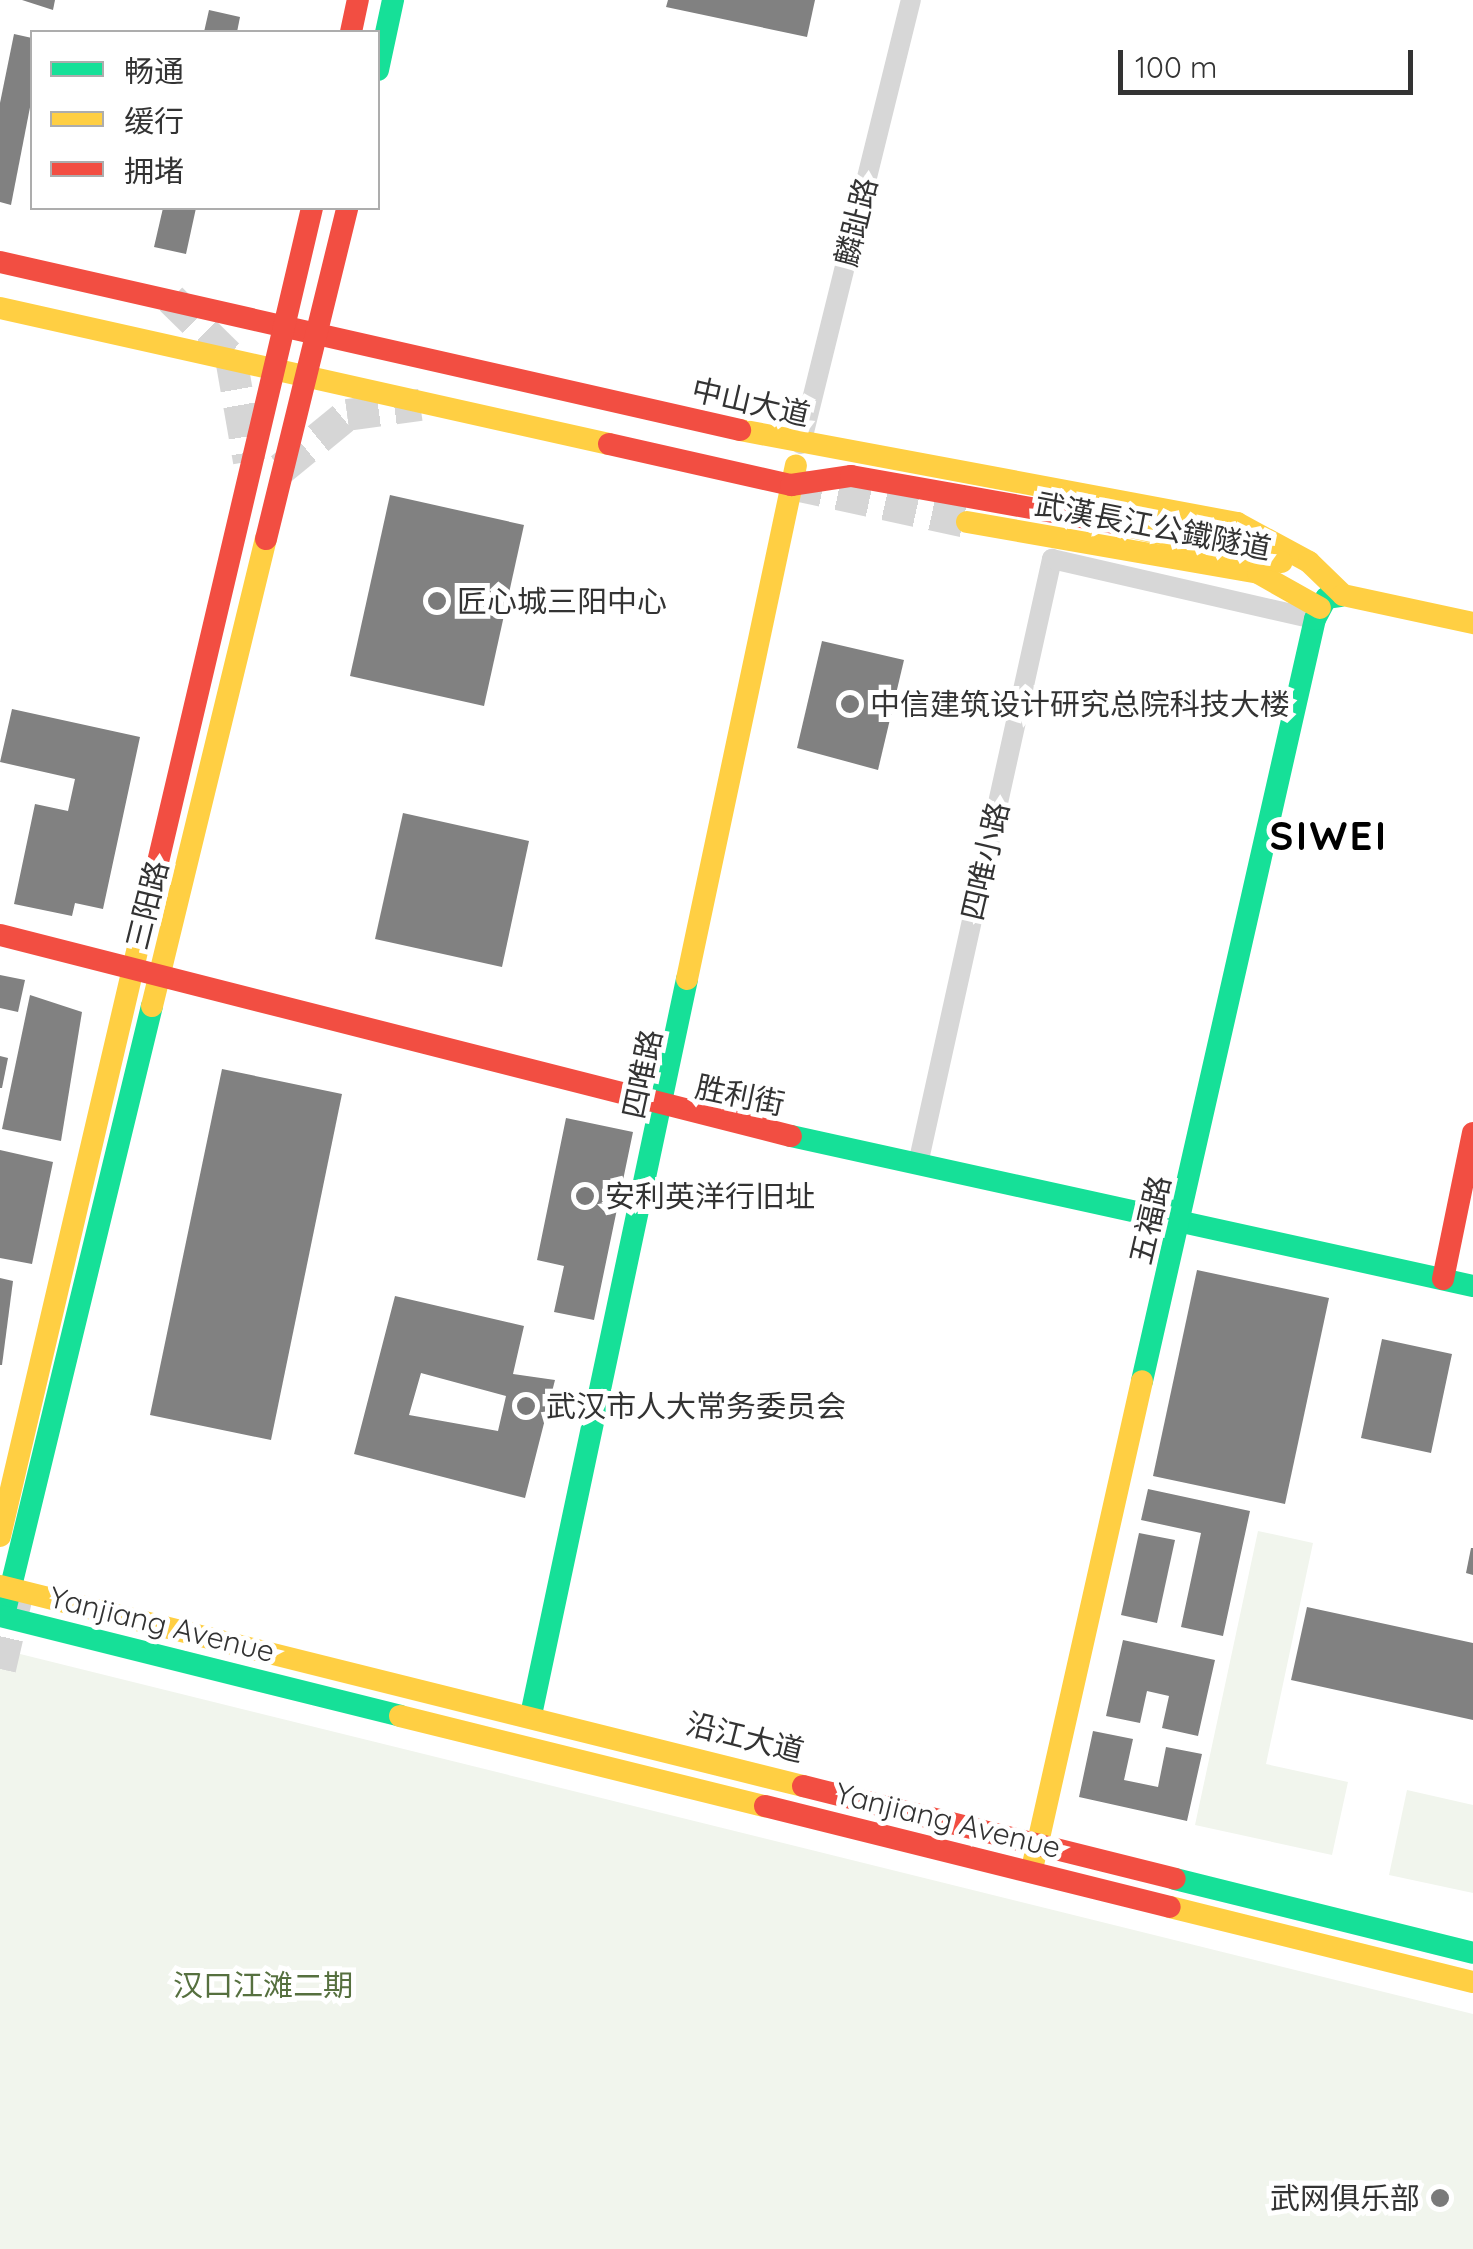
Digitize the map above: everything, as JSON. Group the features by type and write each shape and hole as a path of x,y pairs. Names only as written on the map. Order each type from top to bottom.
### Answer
{"main road":[{"path":"351,30 358,0"},
{"path":"380,61 393,0"},
{"name":"三阳路","path":"0,1536 127,969 277,366 312,210"},
{"name":"三阳路","path":"2,1616 5,1587 160,976 347,210"},
{"name":"中山大道","path":"0,262 801,444 1237,523 1309,562 1326,605"},
{"path":"0,308 277,366 792,485 851,476 1247,550 1285,564 1326,605 1473,623"},
{"name":"四唯路","path":"531,1714 666,1109 801,444"},
{"name":"武漢長江公鐵隧道","path":"967,522 1258,573 1326,605"},
{"name":"五福路","path":"1032,1872 1326,605"},
{"name":"胜利街","path":"0,935 666,1109 1473,1286"},
{"path":"1443,1279 1473,1133"},
{"name":"沿江大道","path":"5,1587 531,1714 1473,1954"},
{"name":"Yanjiang Avenue","path":"2,1616 1473,1982"}],"street":[{"name":"麟趾路","path":"801,444 911,0"},
{"name":"四唯小路","path":"918,1164 1052,558 1326,605"}],"green space":[{"path":"1258,1531 1313,1543 1266,1764 1348,1782 1332,1855 1195,1825"},
{"name":"汉口江滩二期","path":"0,1649 1473,2014 1473,2249 0,2249"},
{"path":"1407,1790 1473,1805 1473,1893 1389,1875"}],"building":[{"path":"22,0 55,0 53,10"},
{"path":"668,0 815,0 807,37 666,7"},
{"path":"209,10 240,17 237,30 204,30"},
{"path":"14,34 30,38 30,107 11,205 0,202 0,103"},
{"path":"163,210 196,210 186,254 154,247"},
{"name":"匠心城三阳中心","path":"390,495 524,525 484,706 350,676"},
{"name":"中信建筑设计研究总院科技大楼","path":"822,641 904,660 878,770 797,748"},
{"path":"12,709 140,737 103,909 75,903 72,916 14,904 35,804 68,811 75,779 0,762"},
{"path":"403,813 529,841 502,967 375,939"},
{"path":"0,975 25,980 18,1012 0,1008"},
{"path":"30,995 82,1012 61,1141 2,1129"},
{"path":"0,1056 8,1058 2,1088 0,1088"},
{"path":"222,1069 342,1094 271,1440 150,1415"},
{"name":"安利英洋行旧址","path":"566,1118 633,1132 594,1320 554,1312 564,1266 537,1260"},
{"path":"0,1150 53,1162 32,1264 0,1258"},
{"path":"1197,1270 1329,1298 1285,1504 1153,1476"},
{"path":"0,1278 13,1281 2,1365 0,1365"},
{"name":"武汉市人大常务委员会","path":"395,1296 524,1326 513,1374 555,1380 525,1498 354,1454","holes":["421,1373 506,1396 498,1431 409,1415"]},
{"path":"1382,1339 1452,1354 1431,1453 1361,1438"},
{"path":"1148,1489 1250,1511 1223,1636 1181,1627 1201,1533 1141,1520"},
{"path":"1139,1533 1175,1540 1157,1623 1121,1615"},
{"path":"1473,1548 1473,1575 1466,1573"},
{"path":"1307,1607 1473,1643 1473,1720 1291,1680"},
{"path":"1123,1640 1215,1660 1198,1736 1162,1728 1169,1696 1147,1691 1140,1723 1106,1716"},
{"path":"1093,1731 1133,1739 1124,1780 1158,1787 1166,1747 1202,1754 1187,1821 1079,1797"}],"tunnel":[{"path":"171,299 231,358 249,461"},
{"path":"281,469 347,415 420,405"},
{"path":"791,484 967,522"},
{"path":"0,1669 18,1591"}],"traffic: fast":[{"path":"380,61 393,0"},
{"path":"1142,1381 1315,619 1326,598 1340,596"},
{"path":"531,1715 687,979"},
{"path":"6,1607 152,1006"},
{"path":"791,1136 1473,1286"},
{"path":"0,1616 400,1716"},
{"path":"1175,1879 1473,1953"}],"traffic: slow":[{"path":"0,308 609,444"},
{"path":"740,430 1237,523 1309,562 1343,595 1473,623"},
{"path":"687,979 796,465"},
{"path":"967,522 1258,573 1320,608"},
{"path":"1114,523 1282,562"},
{"path":"152,1006 266,539"},
{"path":"0,1536 150,896"},
{"path":"1032,1869 1142,1381"},
{"path":"0,1586 803,1786"},
{"path":"400,1716 765,1806"},
{"path":"1170,1907 1473,1982"}],"traffic: jam":[{"path":"351,30 358,0"},
{"path":"150,896 312,210"},
{"path":"266,539 347,210"},
{"path":"0,262 740,430"},
{"path":"609,444 791,485 851,476 1114,523"},
{"path":"0,935 791,1136"},
{"path":"1443,1279 1473,1133"},
{"path":"803,1786 1175,1879"},
{"path":"765,1806 1170,1907"}],"place":[{"name":"匠心城三阳中心","path":"437,601"},
{"name":"中信建筑设计研究总院科技大楼","path":"850,704"},
{"name":"安利英洋行旧址","path":"585,1196"},
{"name":"武汉市人大常务委员会","path":"526,1406"},
{"name":"武网俱乐部","path":"1440,2198"}],"district":[{"name":"SIWEI","path":"1329,835"}]}
